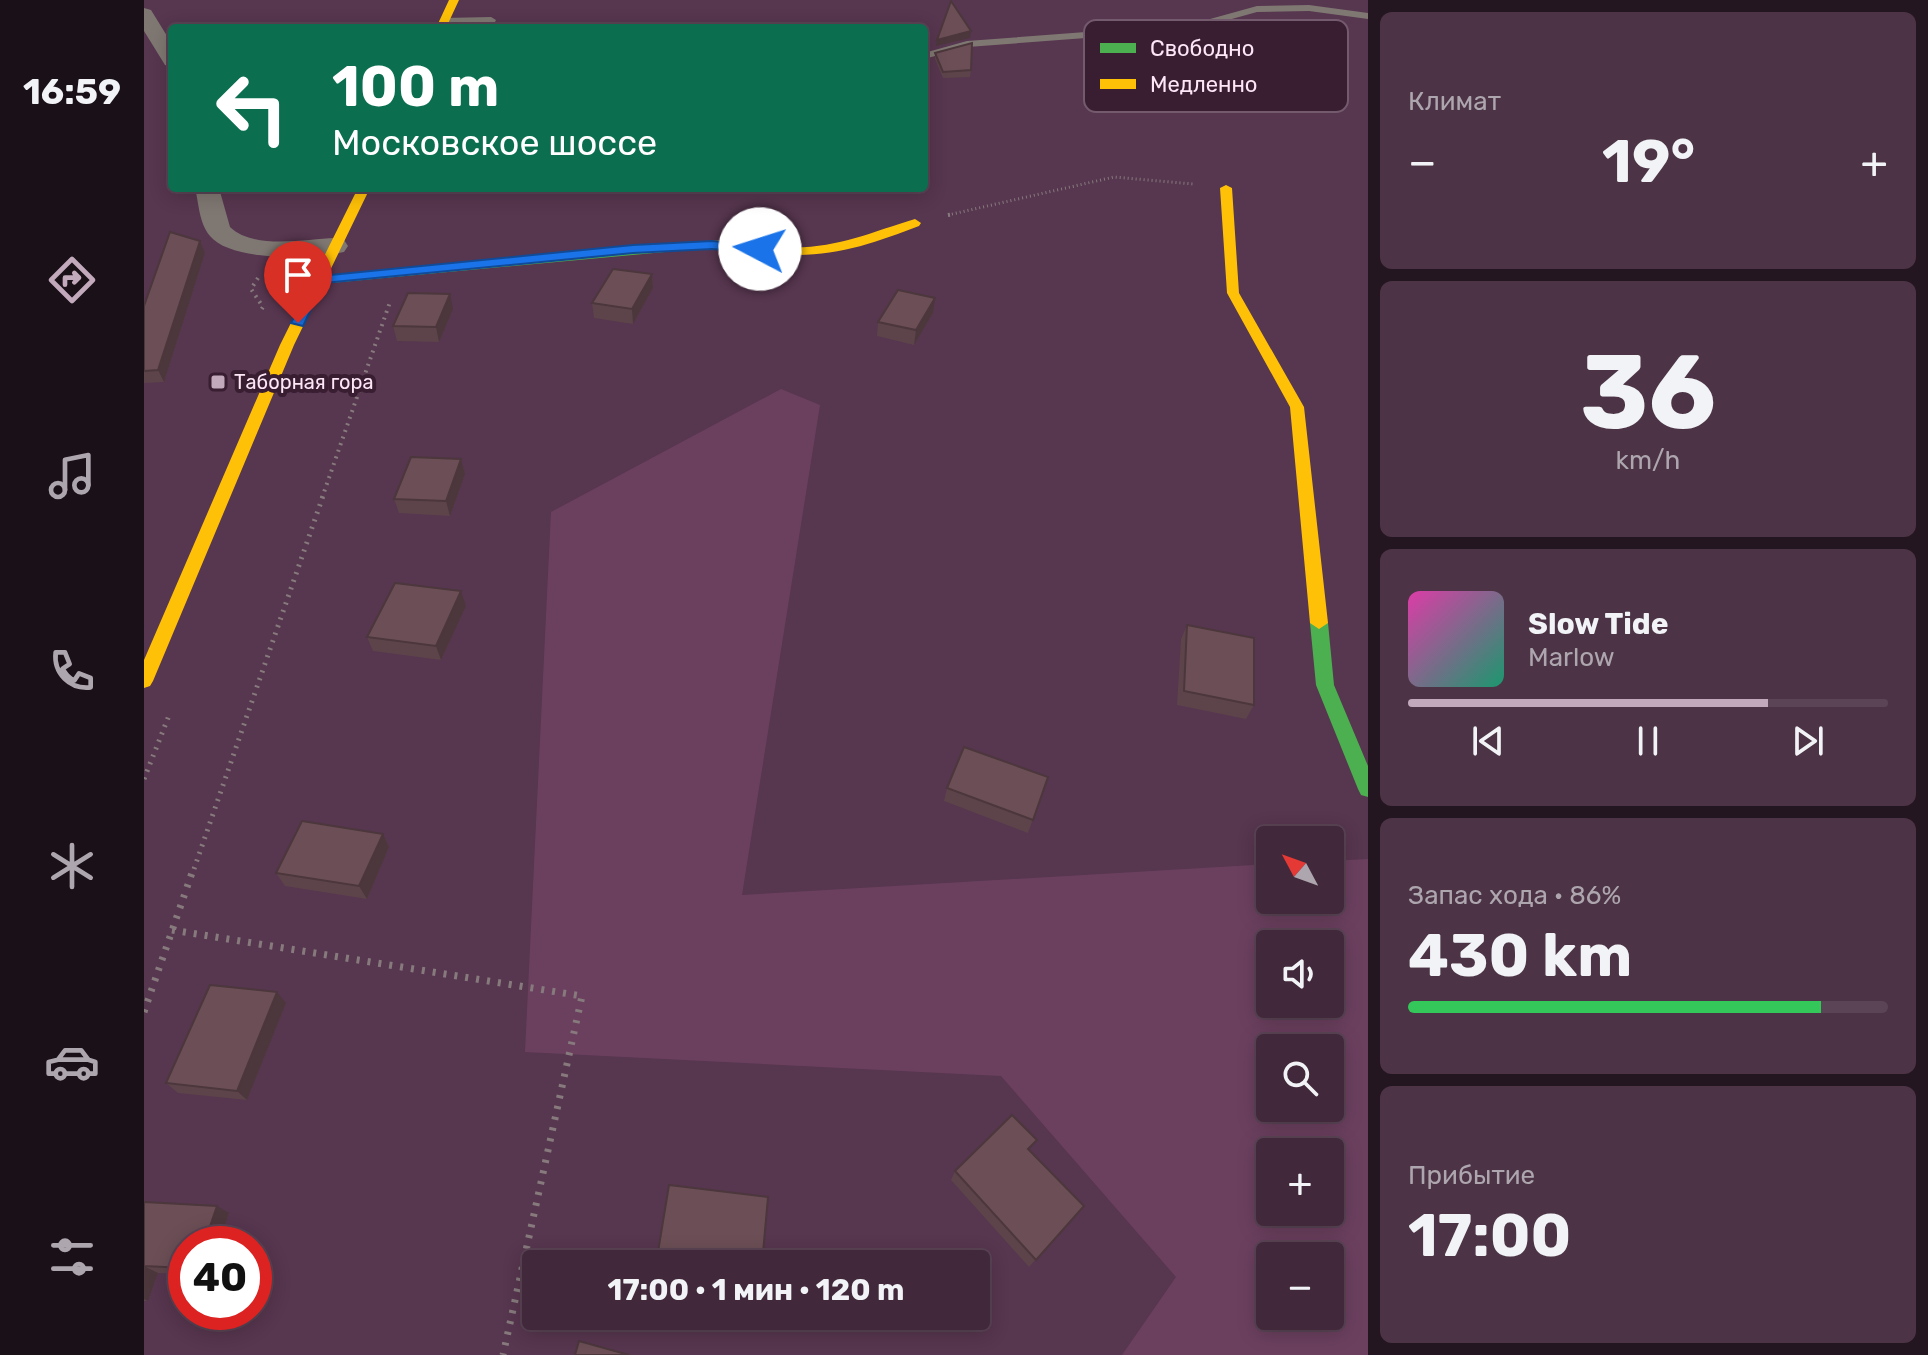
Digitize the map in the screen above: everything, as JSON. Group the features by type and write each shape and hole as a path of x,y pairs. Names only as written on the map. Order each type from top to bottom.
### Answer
{"street":[{"path":"443,24 454,0"},
{"path":"144,14 168,54"},
{"path":"1226,188 1233,293 1297,407 1325,685 1368,789"},
{"path":"208,192 217,229 225,239 243,247 335,246"},
{"path":"144,681 225,485 362,192"},
{"path":"320,280 633,249 712,245 784,251 845,248 865,244 915,223"}],"lane":[{"path":"1217,20 1257,9 1309,8 1368,16"},
{"path":"453,24 491,20"},
{"path":"928,55 967,44 1084,35"}],"path":[{"path":"915,223 1114,177 1226,188"},
{"path":"144,1012 378,342 398,272"},
{"path":"172,930 582,996 503,1355"}],"shaded area":[{"path":"781,389 820,405 742,895 1256,865 1256,914 1344,914 1344,860 1368,859 1368,1355 1122,1355 1176,1277 1001,1076 525,1052 551,512"}],"building":[{"path":"951,1 971,31 937,40"},
{"path":"972,43 971,70 943,72 935,53"},
{"path":"170,232 200,241 158,370 144,371 144,306"},
{"path":"613,269 652,274 632,309 592,303"},
{"path":"898,290 935,298 916,330 878,322"},
{"path":"408,293 450,294 436,327 393,326"},
{"path":"411,457 461,459 446,501 394,499"},
{"path":"395,583 461,591 436,646 367,637"},
{"path":"1187,625 1254,638 1254,705 1184,691"},
{"path":"964,747 1048,777 1033,820 947,788"},
{"path":"302,821 383,834 359,886 276,873"},
{"path":"210,985 277,992 237,1091 166,1083"},
{"path":"1012,1115 1037,1140 1028,1149 1084,1206 1036,1260 955,1171"},
{"path":"669,1185 768,1197 763,1250 658,1250"},
{"path":"144,1202 217,1206 210,1226 168,1226 168,1267 144,1266"},
{"path":"579,1341 629,1355 575,1355"}],"traffic: fast":[{"path":"320,280 633,249 704,245"},
{"path":"1319,623 1325,685 1368,789"}],"traffic: slow":[{"path":"443,24 454,0"},
{"path":"1226,188 1233,293 1297,407 1319,623"},
{"path":"144,681 287,345 362,192"},
{"path":"704,245 817,251 865,241 915,223"}],"place":[{"name":"Таборная гора","path":"218,382"}],"route":[{"path":"298,323 320,280 633,249 712,245 760,249"}]}
